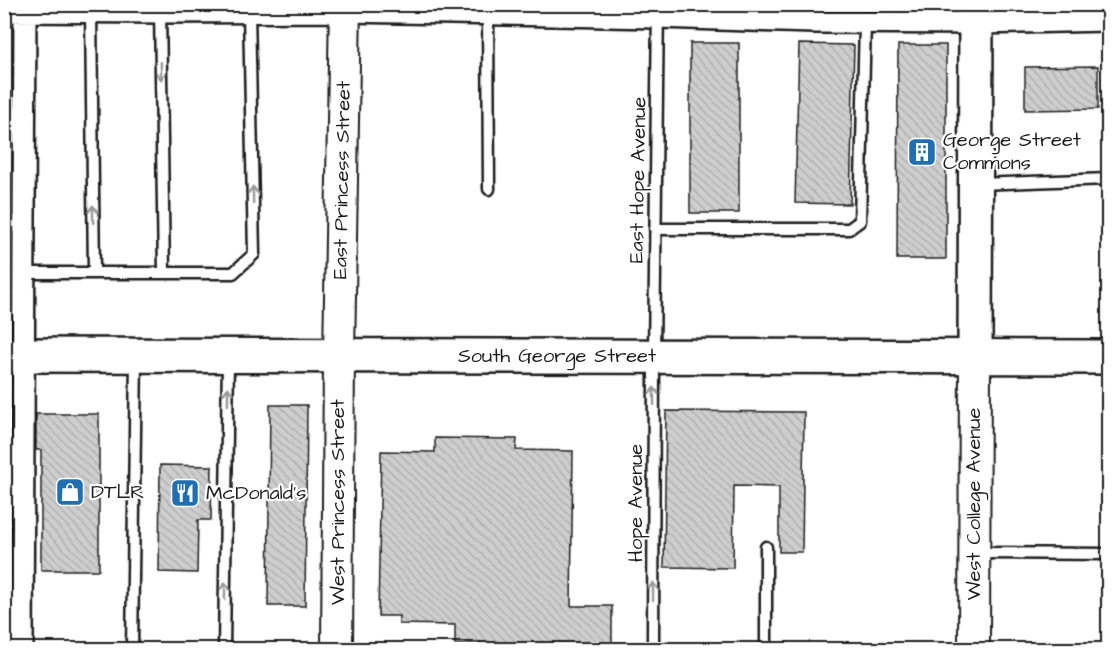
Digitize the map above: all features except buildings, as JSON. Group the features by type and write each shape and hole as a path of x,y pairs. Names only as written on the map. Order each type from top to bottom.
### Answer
{"main road":[{"path":"975,358 976,14"},
{"name":"South George Street","path":"13,355 1108,357"}],"street":[{"path":"22,650 13,355 22,273 18,9 345,8 488,13 544,9 813,13 865,22 976,14 1108,20"},
{"name":"East Princess Street","path":"339,355 345,8"},
{"name":"West Princess Street","path":"337,650 339,355"},
{"name":"West College Avenue","path":"974,650 975,358"}],"lane":[{"path":"160,8 164,273"},
{"path":"94,273 100,9"},
{"path":"22,273 233,273 254,254 240,9"},
{"name":"East Hope Avenue","path":"654,357 658,11"},
{"path":"488,13 489,189"},
{"path":"655,229 849,229 860,221 865,22"},
{"path":"976,184 1108,179"},
{"path":"132,650 136,355"},
{"path":"224,650 228,355"},
{"name":"Hope Avenue","path":"653,650 654,357"},
{"path":"766,547 766,650"},
{"path":"974,553 1108,554"}],"place":[{"name":"George Street Commons","path":"922,152"},
{"name":"DTLR","path":"70,492"},
{"name":"McDonald's","path":"185,493"}]}
